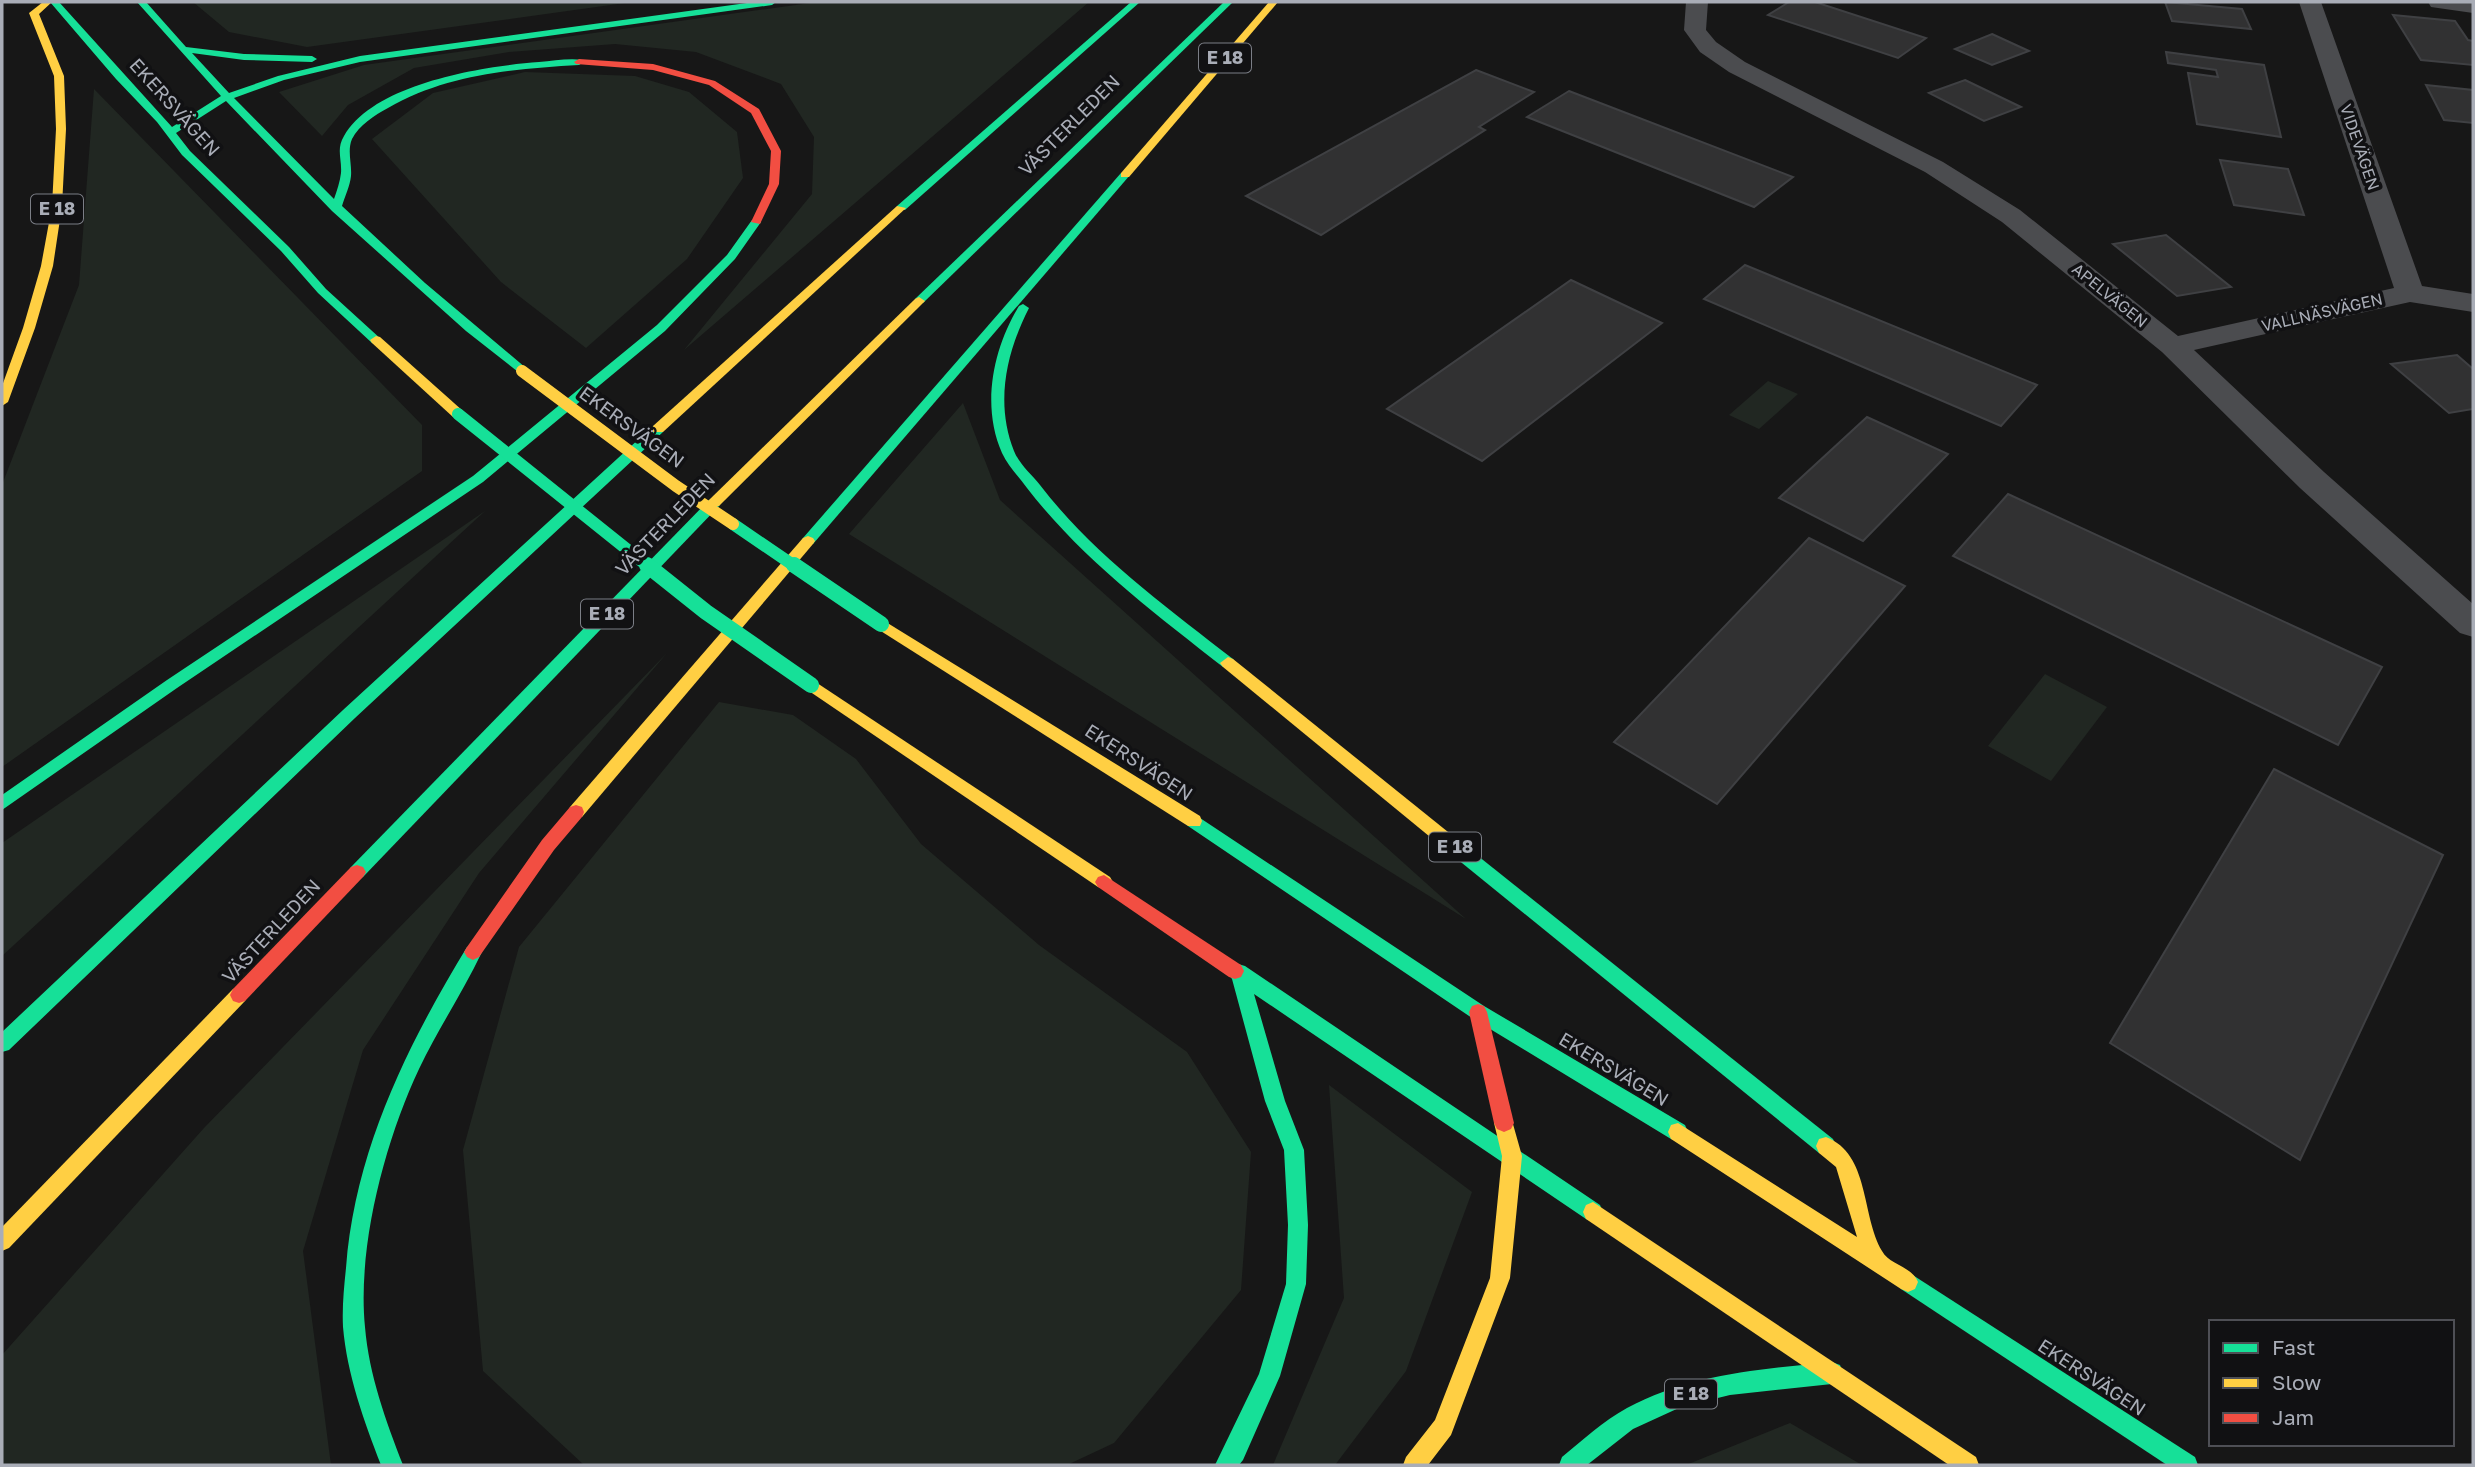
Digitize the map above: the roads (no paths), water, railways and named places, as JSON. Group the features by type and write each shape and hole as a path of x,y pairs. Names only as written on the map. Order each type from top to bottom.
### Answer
{"main road":[{"name":"E 18","path":"2,402 44,278 57,206 61,128 59,76 34,13 48,2"},
{"name":"EKERSVÄGEN","path":"54,2 171,132 186,153 285,249 322,291 458,414 706,612 1961,1461"},
{"name":"EKERSVÄGEN","path":"141,2 291,167 460,323 676,486 881,624 1141,786 1478,1012 1700,1145 2187,1465"},
{"path":"171,132 226,97 281,78 360,59 772,2"},
{"path":"2,1044 345,718 646,439 941,172 1136,2"},
{"name":"VÄSTERLEDEN","path":"2,1241 684,533 875,343 1229,2"},
{"name":"E 18","path":"392,1465 367,1400 354,1326 356,1250 371,1173 402,1083 435,1014 484,933 548,845 936,390 1042,272 1274,2"},
{"path":"183,49 244,57 360,59"},
{"path":"2,804 172,685 468,487 676,315 748,236 767,203 776,179 778,156 773,135 761,116 743,100 720,87 692,77 629,64 571,61 525,64 458,75 415,88 392,98 363,118 345,140 342,154 347,169 336,209"},
{"name":"E 18","path":"1042,272 1010,332 997,375 999,415 1009,454 1037,493 1070,529 1129,583 1844,1161 1873,1257"},
{"path":"1226,1465 1236,1452 1269,1376 1296,1284 1297,1249 1294,1150 1275,1101 1239,972"},
{"path":"1415,1465 1443,1427 1500,1278 1512,1156 1478,1012"},
{"name":"E 18","path":"1570,1465 1634,1416 1687,1395 1739,1383 1832,1373"}],"street":[{"name":"APELVÄGEN","path":"1697,2 1695,30 1708,47 1737,67 1934,167 2011,216 2172,346 2312,480 2473,624"},
{"name":"VIDEVÄGEN","path":"2310,2 2410,293"},
{"path":"2438,2 2473,6"},
{"name":"VALLNÄSVÄGEN","path":"2172,346 2410,293 2473,303"}]}
